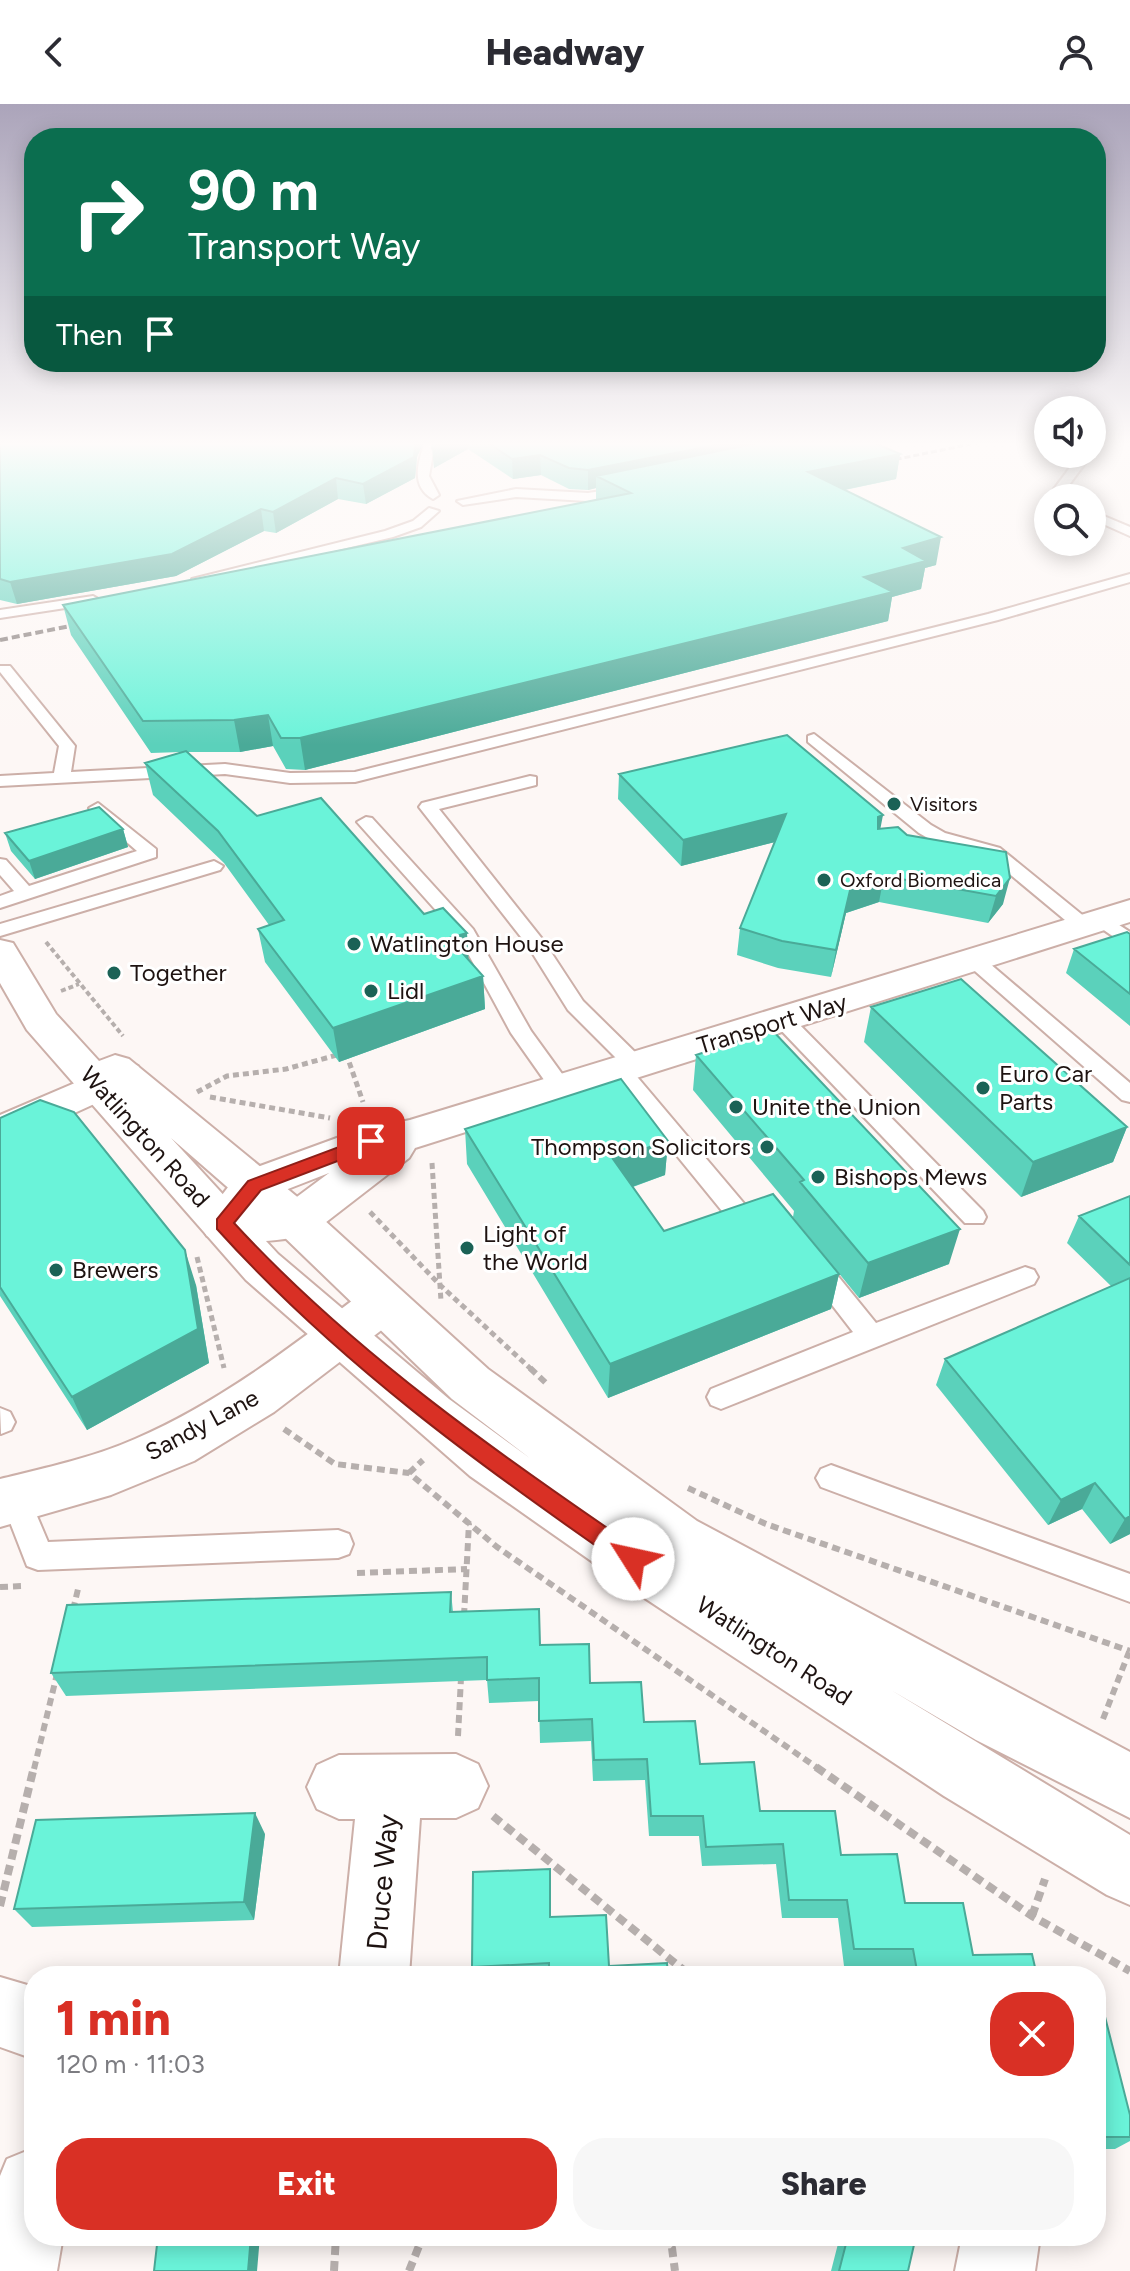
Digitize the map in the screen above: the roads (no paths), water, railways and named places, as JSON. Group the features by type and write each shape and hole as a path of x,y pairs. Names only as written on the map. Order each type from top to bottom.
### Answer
{"main road":[{"name":"Transport Way","path":"223,1219 371,1141 412,1134 975,961 1112,925"},
{"name":"Watlington Road","path":"2,947 41,1021 118,1068 223,1219 262,1267 444,1360 525,1428 677,1539 998,1718 1130,1786"},
{"path":"5,1127 118,1068"},
{"name":"Transport Way","path":"296,1221 412,1134"},
{"name":"Watlington Road","path":"223,1219 296,1221 362,1320 489,1460 657,1575 966,1774 1130,1872"},
{"name":"Sandy Lane","path":"8,1501 71,1485 173,1446 254,1399 362,1320"},
{"name":"Druce Way","path":"373,1966 364,1787 456,1786"},
{"path":"0,2012 24,2020"},
{"path":"17,2271 24,2236"},
{"path":"995,2271 999,2246"}],"lane":[{"path":"189,581 350,543"},
{"path":"0,781 225,769 290,778 355,777 993,617 1130,578"},
{"path":"0,614 104,598"},
{"path":"5,669 67,746 62,776"},
{"path":"814,739 939,837 994,852 1112,925"},
{"path":"530,781 428,807 536,944 575,1005 628,1068 740,1216 776,1217 871,1336"},
{"path":"0,902 150,853 99,808 85,812"},
{"path":"366,822 466,933 522,1033 562,1089"},
{"path":"910,843 939,837"},
{"path":"0,864 26,894"},
{"path":"2,947 29,921 214,866"},
{"path":"975,961 1130,1095"},
{"path":"784,1021 974,1217"},
{"path":"721,1397 1025,1277"},
{"path":"831,1478 1130,1588"},
{"path":"8,1501 38,1556 338,1544"}],"railway":[{"path":"0,640 90,622"}],"place":[{"name":"Visitors","path":"894,804"},
{"name":"Oxford Biomedica","path":"824,880"},
{"name":"Watlington House","path":"354,944"},
{"name":"Together","path":"114,973"},
{"name":"Lidl","path":"371,991"},
{"name":"Euro Car Parts","path":"983,1088"},
{"name":"Unite the Union","path":"736,1107"},
{"name":"Thompson Solicitors","path":"767,1147"},
{"name":"Bishops Mews","path":"818,1177"},
{"name":"Light of the World","path":"467,1248"},
{"name":"Brewers","path":"56,1270"}]}
